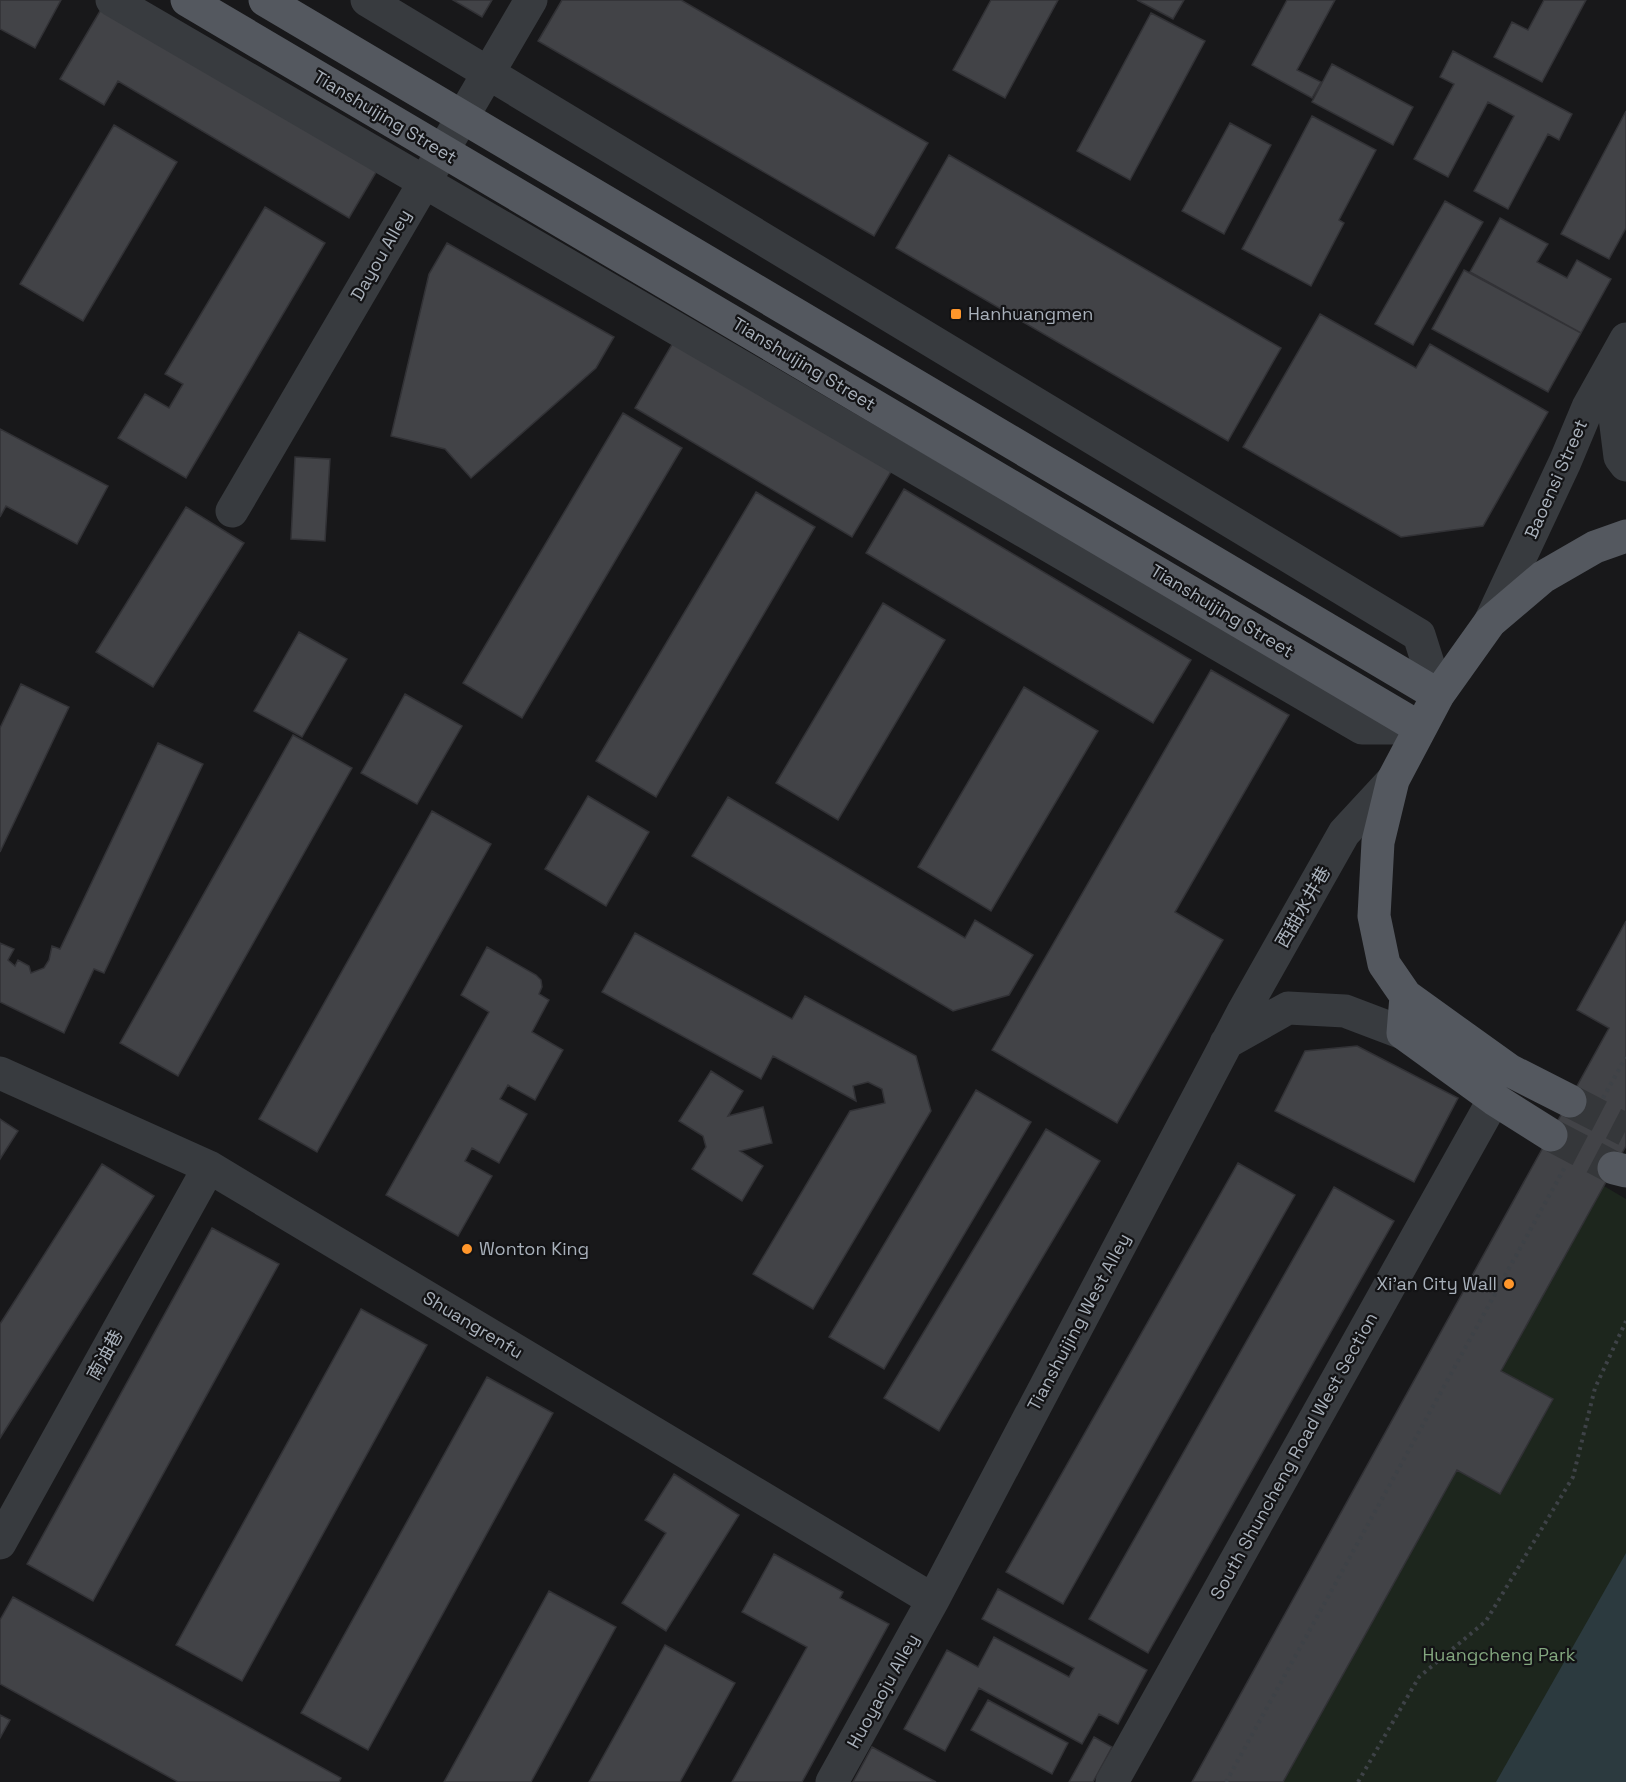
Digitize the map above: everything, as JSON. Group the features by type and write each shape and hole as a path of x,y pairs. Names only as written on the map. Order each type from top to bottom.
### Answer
{"main road":[{"name":"Tianshuijing Street","path":"187,0 1420,728"},
{"name":"Tianshuijing Street","path":"266,0 1438,695"},
{"path":"1570,1101 1509,1070 1406,996 1384,964 1374,916 1378,842 1393,780 1438,695 1490,622 1543,577 1595,547 1626,536"},
{"path":"1406,996 1403,1034 1560,1148"}],"street":[{"path":"112,0 1362,728 1420,728"},
{"path":"367,0 1419,634 1438,695"},
{"name":"Dayou Alley","path":"232,511 531,0"},
{"name":"Baoensi Street","path":"1490,622 1565,462 1588,407 1626,339"},
{"path":"1608,370 1620,457 1626,465"},
{"name":"西甜水井巷","path":"1226,1043 1344,833 1393,780"},
{"path":"1226,1043 1288,1008 1345,1011 1403,1034"},
{"name":"Tianshuijing West Alley","path":"933,1600 1226,1043"},
{"name":"Shuangrenfu","path":"0,1073 209,1167 933,1600"},
{"name":"South Shuncheng Road West Section","path":"1112,1782 1494,1099"},
{"name":"南油巷","path":"0,1543 209,1167"},
{"name":"Huoyaoju Alley","path":"832,1782 933,1600"}],"path":[{"path":"1603,1098 1626,1057"},
{"path":"1226,1782 1560,1148"},
{"path":"1358,1782 1419,1677 1486,1621 1573,1477 1595,1388 1626,1322"}],"green space":[{"name":"Huangcheng Park","path":"1604,1186 1626,1199 1626,1782 1283,1782 1457,1470 1501,1493 1553,1400 1501,1371"}],"shaded area":[{"path":"1626,1553 1626,1782 1496,1782"}],"building":[{"path":"0,0 61,0 35,48 0,29"},
{"path":"453,0 492,0 482,17"},
{"path":"562,0 681,0 928,143 874,236 538,41"},
{"path":"991,0 1058,0 1005,98 953,70"},
{"path":"1137,0 1184,0 1173,19"},
{"path":"1287,0 1335,0 1297,70 1321,82 1312,98 1252,65"},
{"path":"1544,0 1586,0 1542,82 1494,57 1512,22 1528,30"},
{"path":"103,6 378,169 349,218 118,81 104,105 60,79"},
{"path":"1151,13 1205,41 1130,180 1077,151"},
{"path":"1453,51 1572,114 1559,140 1548,134 1508,209 1474,191 1514,116 1488,102 1448,177 1414,159 1454,84 1440,77"},
{"path":"1332,64 1413,107 1393,145 1312,102"},
{"path":"1626,111 1626,228 1609,259 1561,234"},
{"path":"1312,116 1376,150 1339,220 1344,223 1311,286 1242,249"},
{"path":"1230,123 1271,145 1224,234 1182,211"},
{"path":"114,125 177,162 83,321 20,284"},
{"path":"949,155 1281,348 1228,441 896,248"},
{"path":"1445,201 1483,222 1413,345 1375,324"},
{"path":"265,207 325,243 186,478 118,438 145,394 169,408 183,384 165,374"},
{"path":"1500,218 1548,244 1537,262 1567,278 1577,260 1611,279 1581,333 1470,272"},
{"path":"447,243 614,337 596,368 471,478 445,449 391,436 429,274"},
{"path":"1464,270 1581,333 1548,392 1432,329"},
{"path":"1320,314 1416,368 1430,344 1548,412 1483,526 1401,537 1243,447"},
{"path":"674,341 892,470 852,537 635,408"},
{"path":"623,413 682,448 522,718 463,683"},
{"path":"0,429 108,486 77,544 6,506 0,517"},
{"path":"295,457 330,459 325,541 291,539"},
{"path":"904,489 1191,660 1153,723 866,553"},
{"path":"756,492 815,527 656,797 596,761"},
{"path":"186,507 244,543 153,687 96,652"},
{"path":"883,603 945,640 838,820 776,783"},
{"path":"299,632 347,659 302,737 254,711"},
{"path":"1211,670 1289,715 1175,912 1223,940 1117,1123 992,1050"},
{"path":"21,684 69,707 0,852 0,728"},
{"path":"1024,687 1098,731 991,911 918,867"},
{"path":"405,694 462,726 417,804 361,773"},
{"path":"293,735 352,768 178,1076 120,1043"},
{"path":"158,743 203,764 104,973 94,969 64,1033 0,1002 0,943 14,949 8,960 15,966 18,960 29,966 31,973 44,968 49,960 52,946 60,949"},
{"path":"588,796 649,832 606,906 545,869"},
{"path":"728,797 965,938 975,920 1033,955 1009,995 953,1011 692,856"},
{"path":"432,811 491,844 317,1152 259,1119"},
{"name":"Xi'an City Wall","path":"1626,921 1626,1146 1501,1371 1553,1399 1500,1494 1457,1470 1283,1782 1192,1782 1609,1028 1577,1010"},
{"path":"635,933 792,1019 805,996 916,1056 931,1111 813,1309 753,1274 850,1111 885,1103 882,1089 868,1082 853,1086 856,1101 773,1056 761,1079 602,992"},
{"path":"487,947 541,980 542,987 539,994 549,1000 532,1032 563,1050 535,1100 508,1085 500,1099 527,1114 499,1163 472,1148 465,1161 492,1176 458,1236 386,1195 489,1012 461,995"},
{"path":"1357,1046 1458,1098 1414,1182 1275,1111 1305,1051"},
{"path":"711,1071 743,1091 728,1116 763,1107 772,1143 740,1151 763,1166 742,1201 692,1169 706,1147 703,1136 679,1121"},
{"path":"976,1090 1031,1122 884,1369 829,1337"},
{"path":"0,1119 18,1131 0,1159"},
{"path":"1046,1129 1100,1161 939,1431 884,1398"},
{"path":"1238,1163 1295,1195 1063,1604 1006,1572"},
{"path":"102,1164 154,1196 0,1438 0,1324"},
{"path":"1334,1187 1394,1221 1148,1653 1089,1619"},
{"path":"212,1228 279,1264 93,1601 27,1564"},
{"path":"361,1309 427,1345 242,1681 176,1645"},
{"path":"487,1377 553,1413 368,1750 301,1713"},
{"path":"674,1474 739,1515 666,1631 622,1603 666,1533 645,1520"},
{"path":"774,1554 843,1592 840,1598 889,1624 802,1782 732,1782 807,1647 742,1612"},
{"path":"998,1589 1147,1670 1118,1724 1099,1714 1082,1744 979,1688 945,1751 904,1729 947,1650 978,1667 994,1637 1069,1677 1074,1668 982,1619"},
{"path":"549,1591 616,1627 531,1782 444,1782"},
{"path":"13,1597 341,1778 339,1782 178,1782 0,1684 0,1620"},
{"path":"665,1645 735,1683 680,1782 589,1782"},
{"path":"988,1700 1068,1743 1052,1774 971,1730"},
{"path":"0,1715 10,1720 0,1738"},
{"path":"1094,1737 1112,1747 1093,1782 1069,1782"},
{"path":"872,1747 936,1782 853,1782"}],"tunnel":[{"path":"1570,1101 1626,1130"},
{"path":"1551,1135 1614,1168"}],"place":[{"name":"Hanhuangmen","path":"956,314"},
{"name":"Wonton King","path":"467,1249"},
{"name":"Xi'an City Wall","path":"1509,1284"}]}
